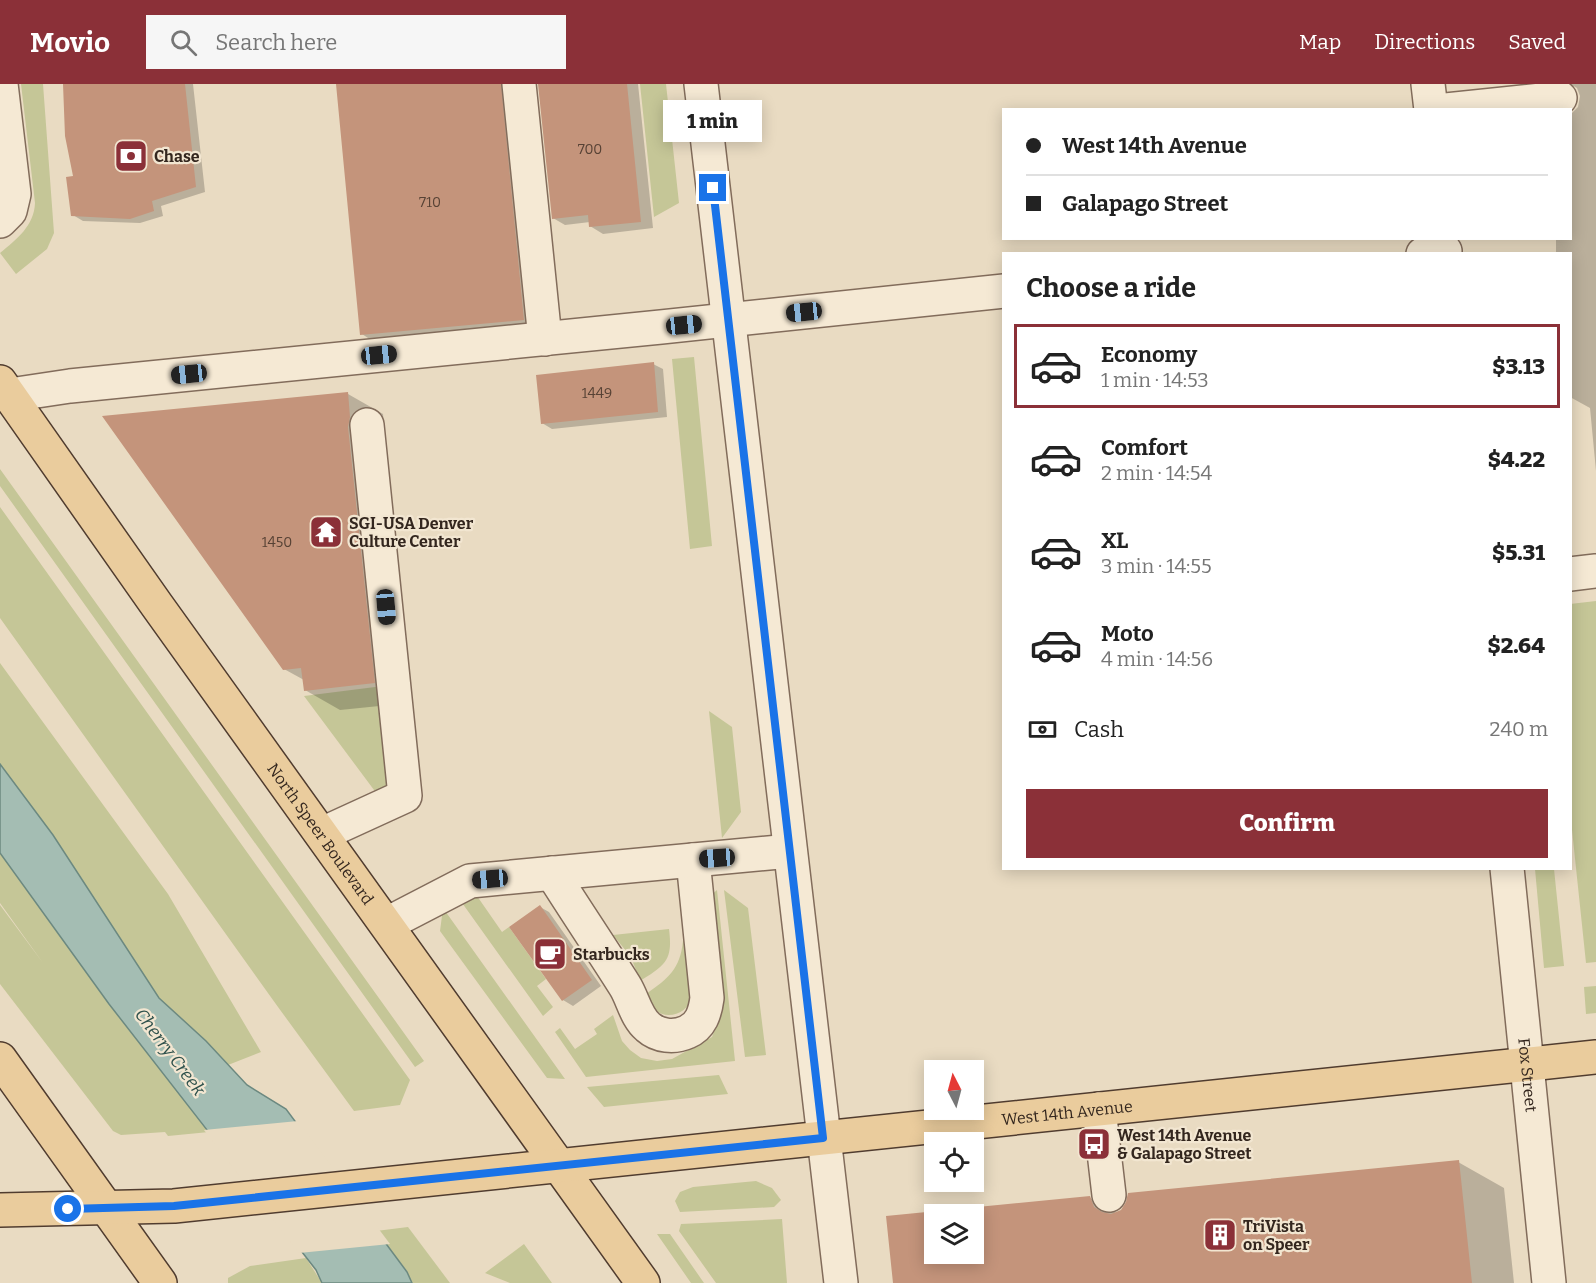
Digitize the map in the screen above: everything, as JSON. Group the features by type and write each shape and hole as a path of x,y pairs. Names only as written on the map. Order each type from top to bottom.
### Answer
{"main road":[{"name":"North Speer Boulevard","path":"5,388 156,604 644,1283"},
{"name":"West 14th Avenue","path":"0,1210 174,1206 1596,1057"},
{"path":"0,1059 160,1283"}],"street":[{"path":"0,221 10,211 14,194 1,84"},
{"path":"519,84 546,339"},
{"path":"701,84 841,1283"},
{"path":"1428,84 1431,108"},
{"path":"1465,108 1560,98"},
{"path":"5,388 82,385 1002,291"},
{"path":"322,834 405,796 367,425"},
{"path":"1572,574 1596,572"},
{"path":"387,924 470,881 790,851"},
{"path":"552,873 627,989 642,1021 656,1032 675,1036 695,1027 702,1019 706,1009 693,860"},
{"name":"Fox Street","path":"1507,870 1549,1283"},
{"path":"1110,1108 1120,1193"}],"green space":[{"path":"21,84 43,84 54,233 47,249 16,274 0,253 28,225 32,219 35,203"},
{"path":"640,84 666,84 679,203 654,217"},
{"path":"694,357 712,546 690,549 672,359"},
{"path":"0,469 424,1061 415,1067 0,486"},
{"path":"0,507 410,1080 400,1105 354,1111 0,618"},
{"path":"1596,601 1596,962 1586,963 1572,830 1572,604"},
{"path":"0,663 168,894 261,1052 228,1065 206,1041 159,998 53,835 0,764"},
{"path":"383,686 395,792 377,794 304,696"},
{"path":"709,711 732,727 741,812 722,838"},
{"path":"0,853 109,1004 209,1132 168,1136 165,1132 121,1135 113,1131 0,984 0,905 43,963 0,903"},
{"path":"1535,870 1554,870 1564,966 1544,968"},
{"path":"717,890 735,1061 586,1077 555,1032 560,1028 575,1049 597,1034 594,1029 613,1015 622,1041 630,1050 641,1058 657,1061 672,1059 712,1037 718,1022 709,897"},
{"path":"724,890 748,908 766,1055 745,1057"},
{"path":"477,896 502,932 509,927 546,979 537,986 553,1007 543,1016 460,900"},
{"path":"443,908 565,1079 547,1078 440,931"},
{"path":"669,929 670,948 666,961 640,981 631,957 613,935"},
{"path":"687,940 692,997 690,1003 682,1011 666,1015 652,1007 646,994 672,972 679,959 683,941"},
{"path":"1596,986 1596,1013 1586,1014 1584,987"},
{"path":"719,1075 728,1094 604,1107 587,1087"},
{"path":"756,1181 772,1188 781,1200 774,1207 680,1212 675,1201 680,1192 693,1187"},
{"path":"782,1219 787,1283 716,1283 679,1231 681,1224"},
{"path":"408,1227 450,1283 412,1283 407,1271 376,1231"},
{"path":"657,1234 670,1234 704,1283 691,1283"},
{"path":"524,1244 552,1283 510,1283 485,1273"},
{"path":"306,1258 322,1283 228,1283 228,1278 250,1266"}],"water":[{"name":"Cherry Creek","path":"0,764 53,835 159,998 206,1041 247,1085 286,1109 407,1272 412,1283 322,1283 316,1270 109,1004 0,853"}],"pier":[{"path":"298,1121 390,1244 299,1253 204,1130"}],"building":[{"name":"Chase","path":"63,84 185,84 196,187 152,201 154,211 130,219 71,216 66,177 73,176 65,136"},
{"path":"336,84 501,84 524,320 360,335"},
{"path":"538,84 627,84 641,222 589,227 588,215 552,219"},
{"path":"654,362 658,412 541,424 536,375"},
{"path":"348,392 350,417 348,427 375,683 304,691 301,668 283,670 102,416"},
{"path":"540,905 592,980 562,1001 509,927"},
{"name":"TriVista on Speer","path":"1459,1160 1472,1283 893,1283 886,1216 924,1212 924,1264 984,1264 984,1206 1090,1196 1094,1207 1111,1214 1121,1210 1128,1193"}],"place":[{"name":"Chase","path":"131,156"},
{"name":"SGI-USA Denver Culture Center","path":"326,532"},
{"name":"Starbucks","path":"550,954"},
{"name":"West 14th Avenue & Galapago Street","path":"1094,1144"},
{"name":"TriVista on Speer","path":"1220,1235"}],"route":[{"path":"68,1209 174,1206 823,1138 713,188"}]}
